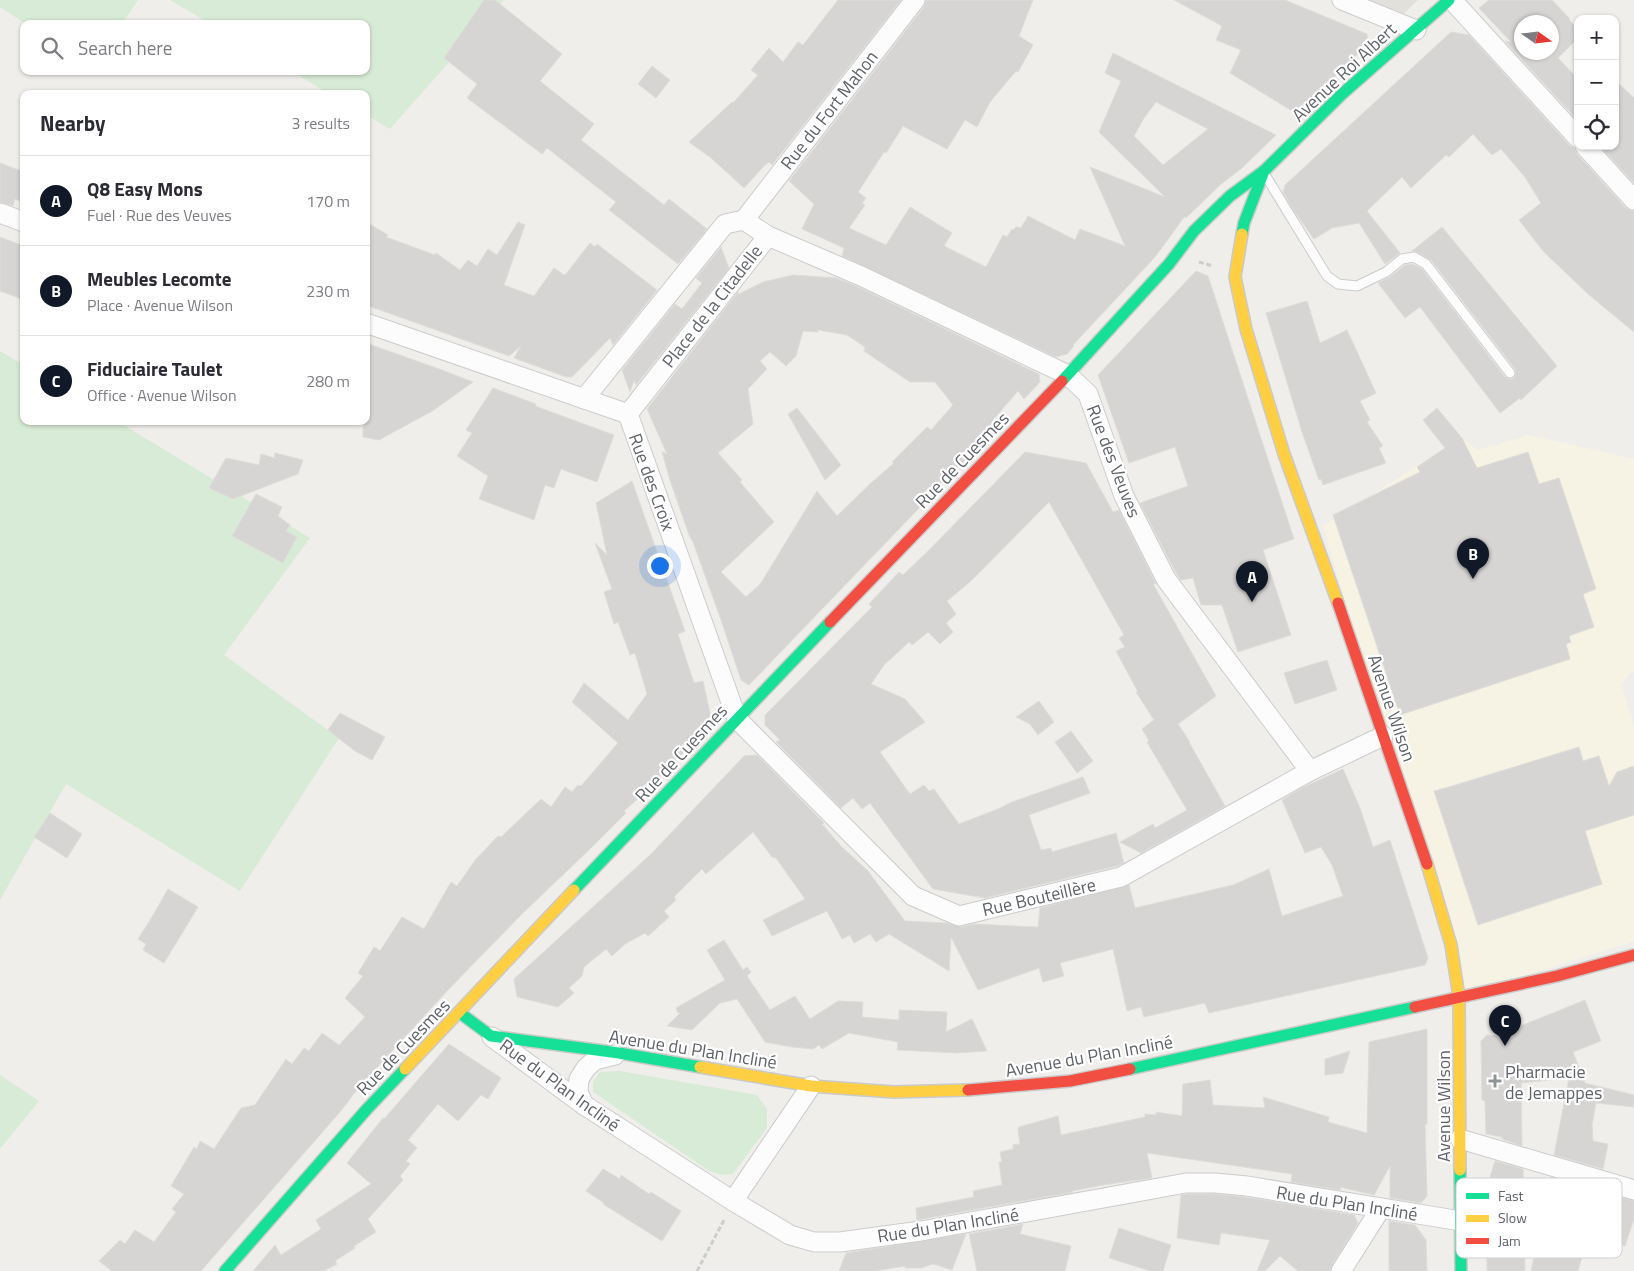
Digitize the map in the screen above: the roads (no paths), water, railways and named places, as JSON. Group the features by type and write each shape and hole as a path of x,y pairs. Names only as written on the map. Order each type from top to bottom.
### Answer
{"street":[{"name":"Rue du Fort Mahon","path":"744,220 915,0"},
{"path":"1342,0 1416,30"},
{"path":"1451,0 1574,134"},
{"name":"Avenue Roi Albert","path":"1170,264 1200,225 1230,196 1264,171 1342,94 1451,0"},
{"path":"1589,150 1634,200"},
{"name":"Avenue Wilson","path":"1264,171 1244,223 1235,277 1246,329 1284,454 1433,882 1451,945 1459,997 1460,1178"},
{"path":"0,213 20,220"},
{"name":"Place de la Citadelle","path":"584,400 725,224 744,220 768,236 628,414"},
{"name":"Rue des Veuves","path":"768,236 861,276 1068,375 1088,394 1124,496 1166,579 1310,771"},
{"name":"Rue de Cuesmes","path":"225,1271 367,1109 737,719 1068,375 1170,264"},
{"path":"370,324 628,414"},
{"name":"Rue des Croix","path":"628,414 737,719"},
{"name":"Rue Bouteillère","path":"737,719 913,896 959,916 1121,877 1310,771 1383,736"},
{"name":"Avenue du Plan Incliné","path":"460,1013 491,1036 619,1054 811,1086 894,1092 985,1090 1070,1080 1197,1055 1557,976 1634,955"},
{"name":"Rue du Plan Incliné","path":"491,1036 584,1105 733,1201 790,1236 814,1242 840,1242 921,1231 1186,1184 1215,1183 1247,1186 1456,1220"},
{"path":"584,1105 578,1092 579,1079 586,1068 595,1060 619,1054"},
{"path":"733,1201 811,1086"},
{"path":"1460,1139 1593,1178"},
{"path":"1622,1186 1634,1190"},
{"path":"1341,1271 1381,1208"},
{"name":"Avenue Wilson","path":"1461,1258 1461,1271"}],"lane":[{"path":"1264,171 1291,219 1327,276 1338,284 1357,286 1386,272 1402,259 1414,257 1426,264 1510,373"}],"place":[{"name":"Meubles Lecomte","path":"1473,579"},
{"name":"Q8 Easy Mons","path":"1252,602"},
{"name":"Fiduciaire Taulet","path":"1505,1046"},
{"name":"Pharmacie de Jemappes","path":"1495,1081"}]}
